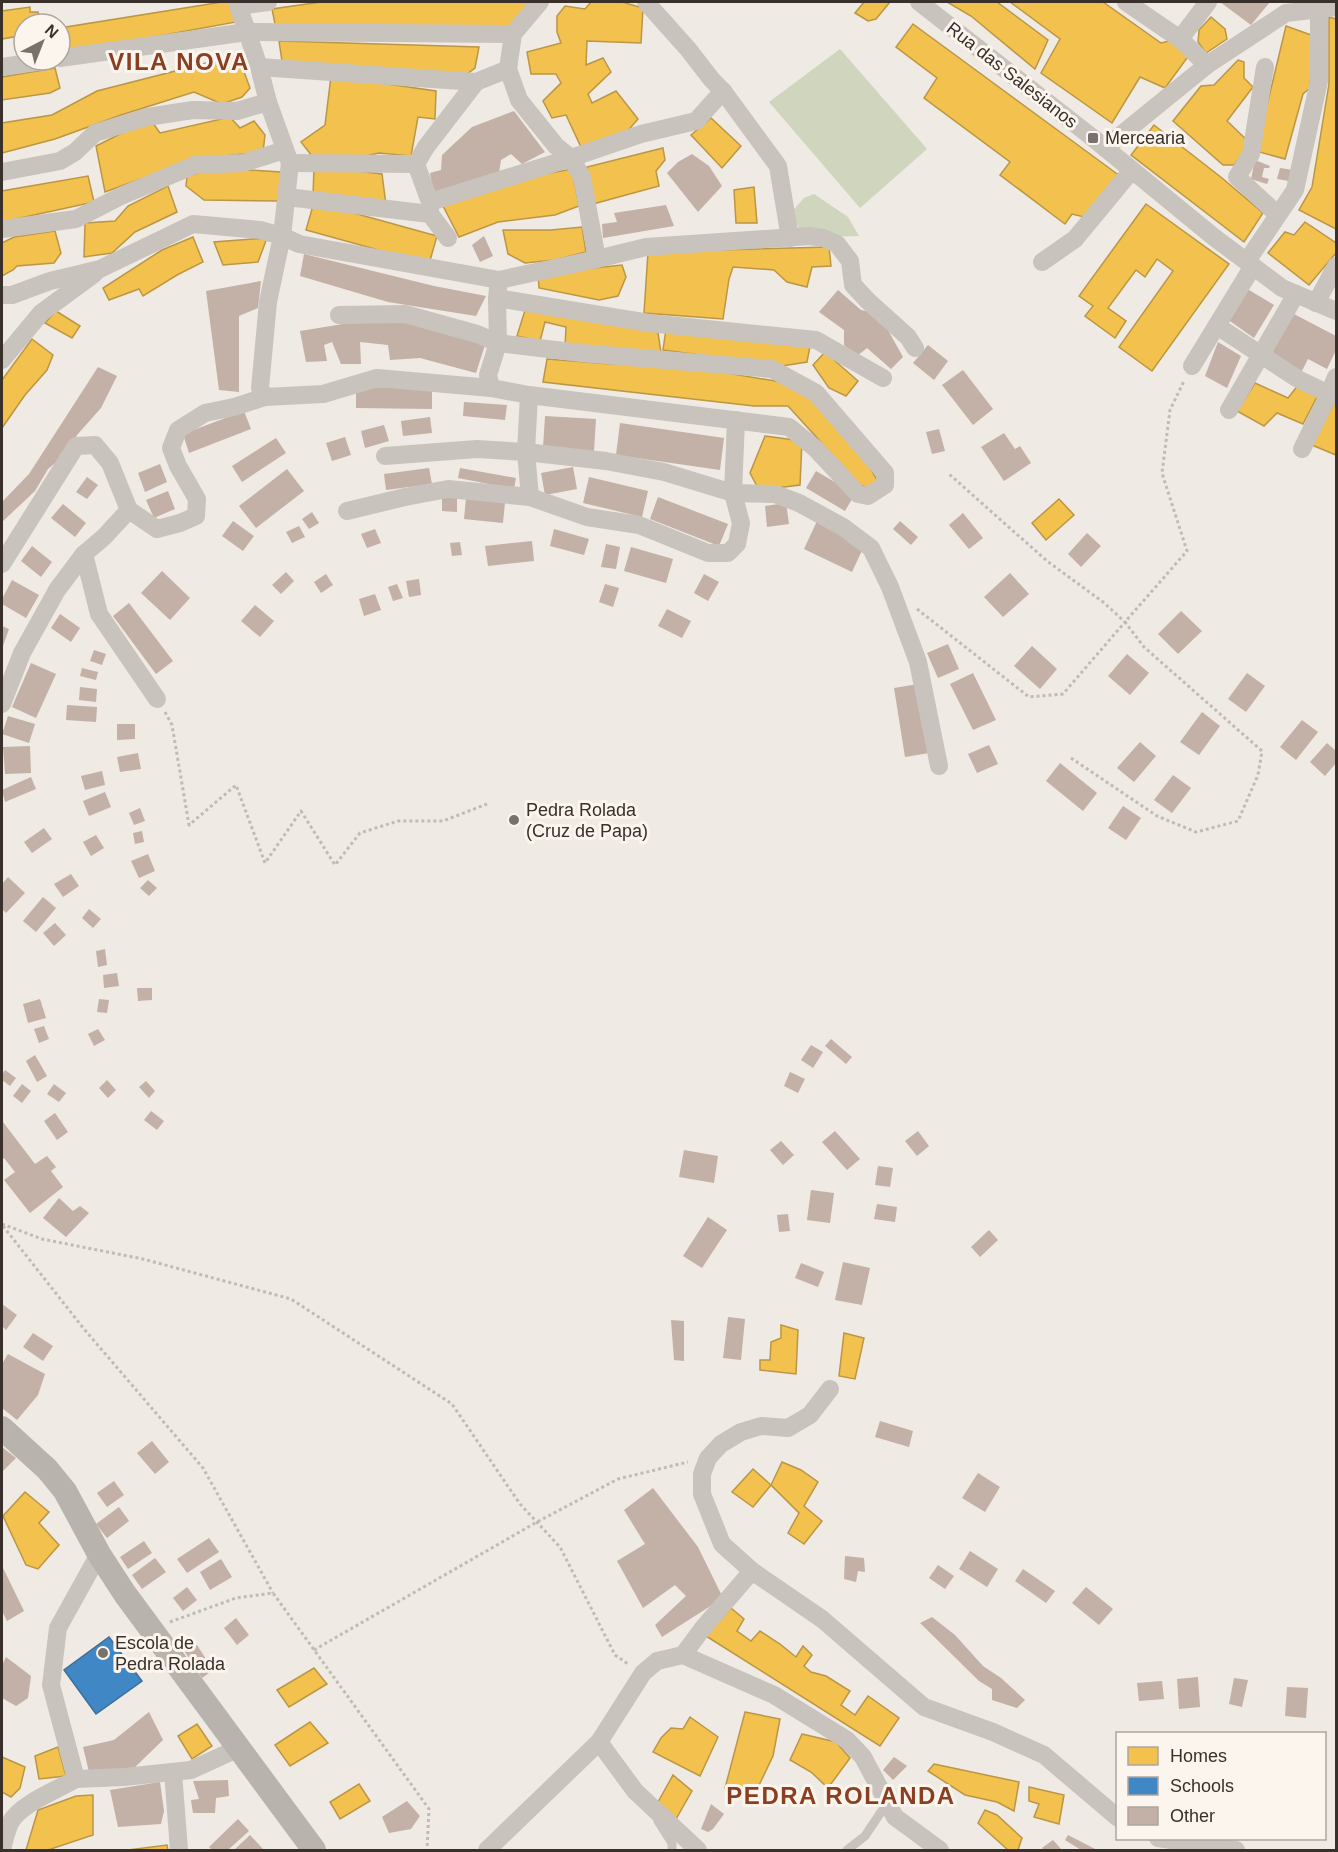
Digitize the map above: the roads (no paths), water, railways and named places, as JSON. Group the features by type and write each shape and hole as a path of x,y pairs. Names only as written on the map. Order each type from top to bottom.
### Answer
{"main road":[{"path":"2,1428 47,1469 65,1491 99,1554 125,1594 315,1851"}],"street":[{"path":"265,397 260,388 268,302 282,236 288,157 268,102 260,67 237,4 268,2"},
{"path":"540,2 513,34 508,69 519,100 556,146 571,158 582,177 597,259"},
{"path":"646,2 723,91 778,166 790,238"},
{"name":"Rua das Salesianos","path":"919,2 1282,288 1336,312"},
{"path":"1126,2 1180,39 1207,65"},
{"path":"1180,39 1209,2"},
{"path":"1105,148 1207,65 1286,13 1328,8 1319,81 1295,190 1278,215 1192,366"},
{"path":"72,56 247,32 513,34"},
{"path":"260,67 476,82 508,69"},
{"path":"1266,67 1251,154 1237,177 1278,215"},
{"path":"448,238 430,208 416,164 426,147 476,82"},
{"path":"286,197 430,208 641,134 696,121 723,91"},
{"path":"2,172 60,161 75,152 95,133 147,117 193,110 237,111 268,102"},
{"path":"2,229 76,219 122,196 195,165 243,163 288,157 416,164"},
{"path":"1042,261 1075,239 1132,170"},
{"path":"2,360 42,313 100,269 193,224 260,230 299,244 649,322 816,340 883,378"},
{"path":"498,289 597,259 646,247 810,236 837,244 850,261 853,285 908,337 915,348"},
{"path":"1316,303 1336,266"},
{"path":"2,295 12,295 50,281 100,269"},
{"path":"491,388 488,375 498,343 498,289"},
{"path":"1229,410 1296,294"},
{"path":"2,564 76,446 95,445 110,463 129,510 157,529 196,516 197,499 178,466 171,448 178,430 205,413 265,397 322,394 377,378 491,388 529,395 789,428 816,449 858,494 868,496 885,485 885,473 816,393 772,369 581,353 498,343 477,334 405,314 339,315"},
{"path":"1216,326 1298,379 1333,396"},
{"path":"1302,449 1333,396 1336,377"},
{"path":"529,395 526,452 530,497"},
{"path":"347,511 448,489 530,497 587,517 639,525 708,553 728,553 737,544 741,523 733,493 736,420"},
{"path":"385,456 477,449 606,461 664,472 733,493 775,494 799,503 843,526 871,548 890,587 918,662 939,766"},
{"path":"2,704 22,652 57,590 84,554 104,537 129,510"},
{"path":"84,554 99,614 157,699"},
{"path":"830,1389 810,1415 788,1428 760,1426 741,1432 721,1444 708,1458 702,1474 702,1494 722,1544 752,1571 822,1619 924,1707 993,1732 1044,1755 1116,1816"},
{"path":"76,1779 51,1685 58,1628 99,1554"},
{"path":"683,1655 752,1571"},
{"path":"487,1851 599,1742 643,1673 657,1661 683,1655 774,1695 848,1740 863,1757 895,1817 940,1851"},
{"path":"599,1742 635,1791 698,1851"},
{"path":"2,1851 11,1822 22,1809 76,1779 191,1770 239,1748"},
{"path":"173,1772 179,1851"},
{"path":"1164,1840 1236,1851"}],"lane":[{"path":"648,1803 672,1843 672,1851"},
{"path":"847,1851 865,1836 887,1803"}],"place":[{"name":"Mercearia","path":"1093,138"},
{"name":"Pedra Rolada (Cruz de Papa)","path":"514,820"},
{"name":"Escola de Pedra Rolada","path":"103,1653"}],"district":[{"name":"VILA NOVA","path":"179,62"},
{"name":"PEDRA ROLANDA","path":"841,1796"}]}
